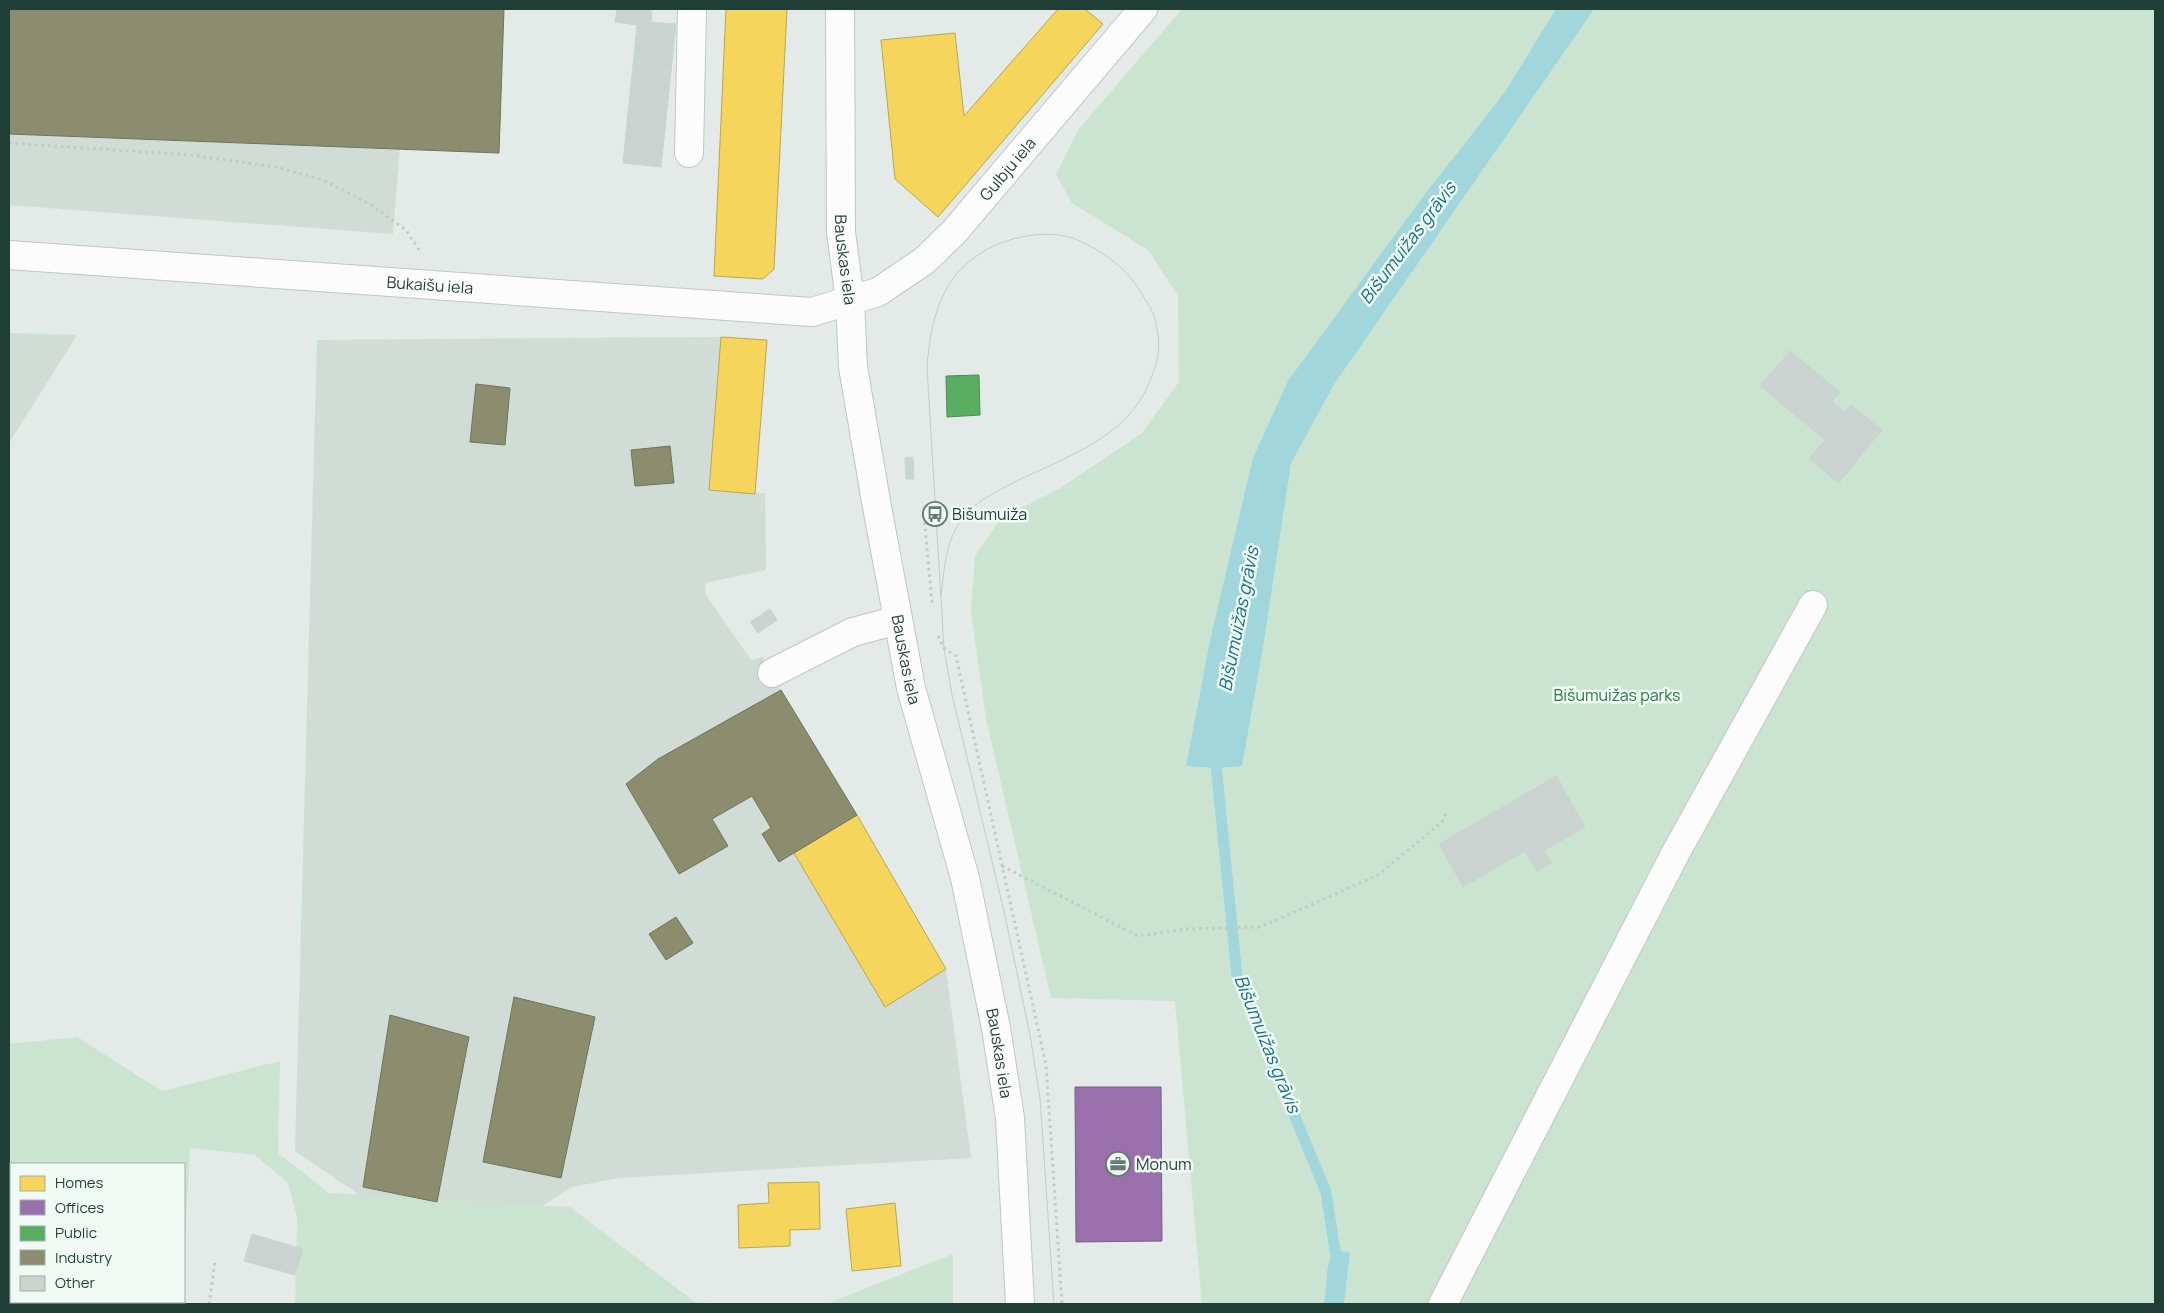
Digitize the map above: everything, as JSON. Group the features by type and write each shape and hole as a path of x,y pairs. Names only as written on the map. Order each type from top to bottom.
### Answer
{"street":[{"path":"689,153 692,9"},
{"name":"Bauskas iela","path":"840,9 841,232 850,302 853,367 910,688 965,878 996,1028 1010,1118 1020,1304"},
{"name":"Gulbju iela","path":"850,302 878,292 907,273 924,261 954,232 1142,9"},
{"name":"Bukaišu iela","path":"9,254 786,311 812,312 850,302"},
{"path":"1442,1304 1675,854 1813,604"},
{"path":"772,673 853,632 898,620"}],"path":[{"path":"9,143 190,155 276,166 323,180 370,204 406,230 420,252"},
{"path":"1002,866 1138,936 1186,929 1260,927 1378,875 1442,822 1446,813"},
{"path":"209,1304 215,1262"}],"shaded area":[{"path":"9,9 411,9 393,234 9,205"},
{"path":"9,333 77,335 9,443"},
{"path":"721,337 767,340 755,493 765,493 766,570 705,583 706,595 751,660 763,657 946,969 971,1158 618,1178 572,1187 456,1261 295,1151 317,340"}],"green space":[{"name":"Bišumuižas parks","path":"1182,9 2155,9 2155,1304 1202,1304 1175,1001 1051,998 986,719 971,612 975,556 1001,518 1059,489 1142,433 1179,382 1178,296 1148,250 1072,203 1056,175 1078,130"},
{"path":"77,1037 162,1091 280,1061 278,1153 329,1193 570,1207 695,1302 720,1304 295,1304 297,1217 288,1183 255,1155 190,1148 185,1240 185,1163 10,1163 10,1178 9,1044"},
{"path":"953,1254 953,1304 826,1304"},
{"path":"12,1303 181,1303 181,1304"}],"water":[{"path":"1556,9 1594,9 1335,383 1291,463 1264,641 1242,766 1217,768 1186,766 1211,636 1253,458 1288,381 1422,198 1505,92"},
{"path":"1334,1251 1350,1252 1344,1304 1323,1304 1328,1265"}],"building: Homes":[{"path":"726,9 787,9 774,269 763,279 714,276"},
{"path":"1058,9 1085,9 1103,24 938,217 895,179 881,40 955,33 964,116"},
{"path":"721,337 767,340 755,494 709,490"},
{"path":"857,815 946,969 885,1007 794,853"},
{"path":"819,1182 820,1229 790,1230 790,1246 739,1248 738,1205 769,1203 768,1183"},
{"path":"895,1203 901,1266 852,1271 846,1209"}],"building: Offices":[{"name":"Monum","path":"1075,1087 1161,1087 1162,1241 1076,1242"}],"building: Public":[{"path":"979,375 980,415 947,417 946,376"}],"building: Industry":[{"path":"9,9 504,9 499,153 9,134"},
{"path":"476,384 510,388 505,445 470,442"},
{"path":"670,446 674,483 635,486 631,450"},
{"path":"781,690 857,815 779,862 762,834 771,828 752,796 712,819 728,846 679,874 626,784 658,759"},
{"path":"676,917 693,943 666,960 649,934"},
{"path":"514,997 595,1017 561,1178 483,1162"},
{"path":"390,1015 469,1037 437,1202 363,1187"}],"building: Other":[{"path":"617,9 652,9 651,22 676,24 661,167 623,163 637,25 615,22"},
{"path":"1790,351 1840,392 1832,402 1845,412 1851,405 1882,430 1839,483 1809,459 1825,440 1760,386"},
{"path":"913,457 914,479 906,479 905,458"},
{"path":"770,609 777,620 758,633 750,622"},
{"path":"1556,776 1585,827 1544,851 1552,863 1537,871 1525,851 1463,887 1439,844"},
{"path":"252,1234 303,1249 295,1275 244,1261"}],"waterway":[{"name":"Bišumuižas grāvis","path":"1215,755 1237,976 1326,1192 1337,1264"}],"tram line":[{"path":"941,597 945,566 952,536 968,512 994,493 1093,444 1127,417 1140,401 1150,381 1158,358 1158,337 1152,311 1132,279 1116,263 1097,250 1075,239 1043,234 1019,237 997,244 972,259 959,271 941,299 932,331 927,367 944,648 952,695 1004,911 1030,1035 1040,1098 1054,1304"}],"place":[{"name":"Bišumuiža","path":"935,514"},
{"name":"Monum","path":"1118,1164"}]}
